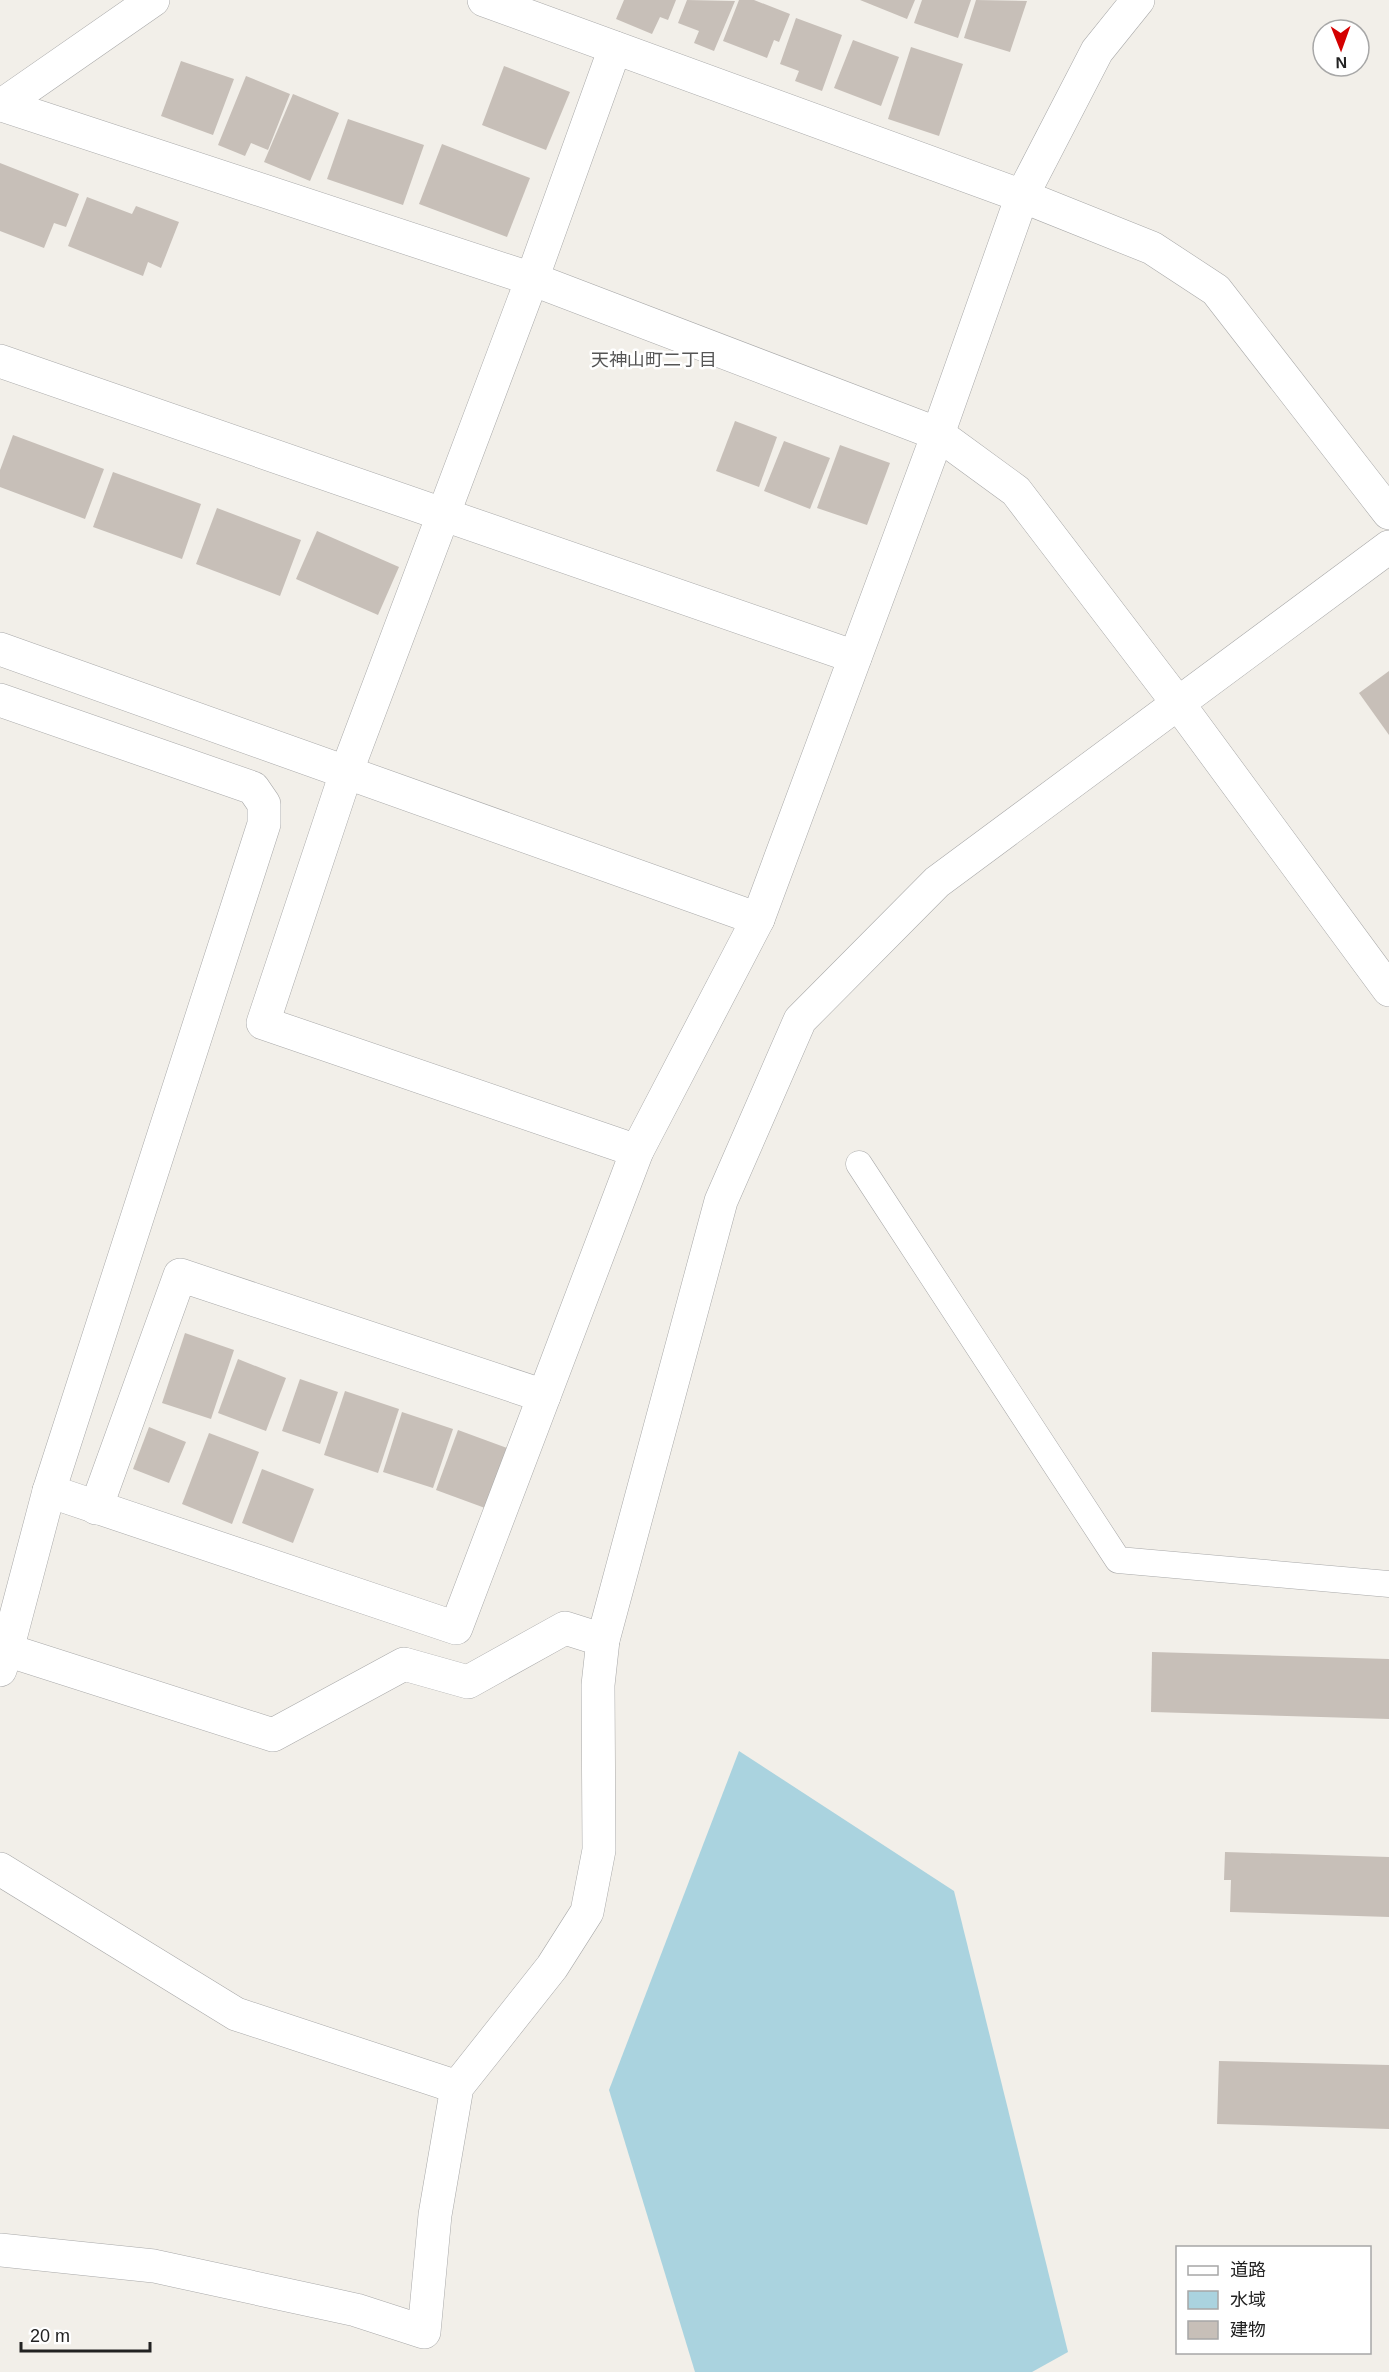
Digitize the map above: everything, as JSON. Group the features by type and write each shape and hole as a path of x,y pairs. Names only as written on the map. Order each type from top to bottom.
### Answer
{"street":[{"path":"153,0 2,105 532,279 938,434 1016,491 1177,702 1389,990"},
{"path":"484,0 1022,196 1152,248 1216,290 1389,513"},
{"path":"49,1491 456,1628 638,1151 758,919 938,434 1022,196 1096,51 1138,0"},
{"path":"615,48 532,279 346,773 263,1023 638,1151"},
{"path":"0,360 442,516 855,657"},
{"path":"0,2250 154,2266 356,2310 424,2332 435,2215 457,2087 552,1967 586,1912 599,1850 598,1685 603,1640 721,1201 800,1020 937,882 1389,547"},
{"path":"0,649 758,919"},
{"path":"0,700 253,788 264,804 264,824 49,1491 4,1660 273,1735 404,1664 468,1682 566,1628 603,1640"},
{"path":"96,1508 180,1275 544,1396"},
{"path":"0,1869 236,2014 457,2087"}],"lane":[{"path":"859,1164 1118,1560 1389,1584"}],"water":[{"path":"739,1751 954,1891 1068,2352 1032,2372 695,2372 609,2090"}],"building":[{"path":"624,0 676,0 668,20 660,17 652,34 616,19"},
{"path":"687,0 735,1 714,51 694,43 699,31 678,23"},
{"path":"739,0 754,0 790,14 779,42 774,40 767,58 723,41"},
{"path":"860,0 915,0 907,19"},
{"path":"922,0 971,0 958,38 914,23"},
{"path":"976,0 1027,1 1010,52 964,38"},
{"path":"796,18 842,35 822,91 795,81 799,71 780,64"},
{"path":"853,40 899,57 881,106 834,88"},
{"path":"911,47 963,64 939,136 888,119"},
{"path":"181,61 234,79 213,135 161,116"},
{"path":"504,66 570,92 546,150 482,125"},
{"path":"246,76 290,94 268,150 251,143 245,156 218,145"},
{"path":"293,94 339,113 310,181 264,162"},
{"path":"348,119 424,145 403,205 327,179"},
{"path":"442,144 530,178 507,237 419,204"},
{"path":"0,163 79,194 66,227 54,223 44,248 0,231"},
{"path":"87,197 132,214 136,206 179,222 161,268 148,262 143,276 68,246"},
{"path":"735,421 777,437 759,487 716,471"},
{"path":"13,435 104,469 85,519 0,487 0,470"},
{"path":"784,441 830,458 810,509 764,491"},
{"path":"840,445 890,463 867,525 817,508"},
{"path":"113,472 201,504 182,559 93,527"},
{"path":"217,508 301,540 280,596 196,564"},
{"path":"317,531 399,567 378,615 296,579"},
{"path":"1389,671 1389,735 1359,693"},
{"path":"185,1333 234,1350 211,1419 162,1403"},
{"path":"238,1359 286,1378 266,1431 218,1413"},
{"path":"300,1379 338,1392 320,1444 282,1431"},
{"path":"345,1391 399,1409 378,1473 324,1455"},
{"path":"402,1412 453,1429 433,1488 383,1472"},
{"path":"149,1427 186,1442 169,1483 133,1469"},
{"path":"458,1430 507,1448 485,1508 436,1490"},
{"path":"209,1433 259,1452 232,1524 182,1504"},
{"path":"262,1469 314,1489 293,1543 242,1523"},
{"path":"1152,1652 1389,1659 1389,1719 1151,1712"},
{"path":"1225,1852 1389,1857 1389,1917 1230,1912 1231,1880 1224,1880"},
{"path":"1219,2061 1389,2065 1389,2129 1217,2124"}],"district":[{"name":"天神山町二丁目","path":"654,360"}]}
